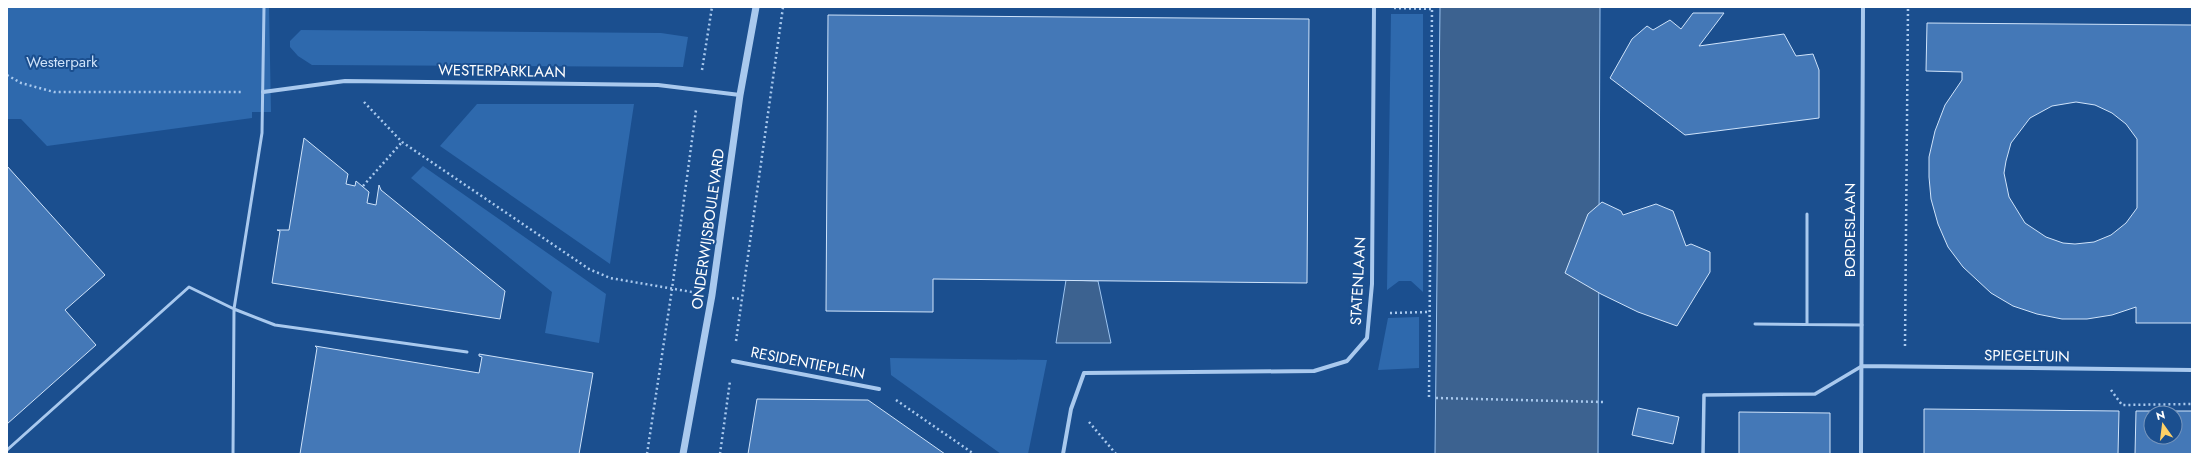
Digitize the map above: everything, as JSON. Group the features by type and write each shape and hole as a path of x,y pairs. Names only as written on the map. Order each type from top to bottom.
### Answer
{"street":[{"name":"ONDERWIJSBOULEVARD","path":"683,454 712,295 740,95 756,7"},
{"name":"STATENLAAN","path":"1063,454 1071,409 1084,373 1314,370 1347,361 1367,338 1372,284 1374,7"},
{"name":"BORDESLAAN","path":"1861,454 1863,7"},
{"name":"WESTERPARKLAAN","path":"263,92 345,81 658,85 740,95"},
{"name":"RESIDENTIEPLEIN","path":"733,361 879,389"},
{"name":"SPIEGELTUIN","path":"1862,366 2192,370"},
{"path":"1704,454 1704,394 1815,394 1862,366"}],"lane":[{"path":"233,454 234,309 262,133 264,7"},
{"path":"1807,214 1807,324"},
{"path":"7,450 189,287 234,309 275,326 467,352"},
{"path":"1755,324 1862,325"}],"path":[{"name":"ONDERWIJSBOULEVARD","path":"646,454 672,290 699,90 712,7"},
{"path":"720,454 783,7"},
{"path":"1904,366 1908,7"},
{"path":"1389,8 1432,8 1429,397"},
{"path":"7,75 21,83 54,92 263,92"},
{"path":"345,81 402,142 589,269 610,278 672,290"},
{"path":"363,186 402,142"},
{"path":"1369,314 1430,312"},
{"path":"879,389 974,454"},
{"path":"2111,390 2122,405 2192,404"},
{"path":"1436,398 1603,402"},
{"path":"1087,419 1116,454"}],"green space":[{"name":"Westerpark","path":"7,7 269,7 271,112 252,112 252,118 47,146 21,119 7,119"},
{"path":"1391,14 1423,14 1423,292 1411,281 1399,281 1387,290"},
{"path":"301,30 661,33 688,37 683,67 312,65 298,56 290,47 290,41"},
{"path":"477,104 634,104 610,264 440,146"},
{"path":"423,166 606,294 599,343 545,333 552,292 411,178"},
{"path":"1419,317 1419,368 1378,370 1388,318"},
{"path":"890,358 1047,360 1028,454 1001,454 891,375"}],"shaded area":[{"path":"1440,7 1600,7 1598,454 1435,454"},
{"path":"1066,280 1098,281 1111,343 1056,343"}],"building":[{"path":"1693,13 1724,13 1699,46 1784,34 1796,56 1813,54 1819,70 1819,118 1685,135 1610,78 1632,39 1647,26 1653,30 1670,20 1681,29"},
{"path":"828,15 1309,19 1307,283 933,279 933,312 826,311"},
{"path":"1927,23 2192,25 2192,323 2136,323 2136,307 2112,315 2087,319 2062,319 2037,314 2013,306 1991,293 1963,267 1948,247 1938,224 1931,199 1929,177 1929,157 1935,131 1945,105 1962,80 1962,72 1926,71","holes":["2076,102 2095,105 2112,113 2126,124 2137,139 2137,208 2126,223 2111,235 2094,242 2075,244 2063,243 2046,237 2025,223 2009,197 2004,173 2006,161 2011,143 2030,118 2052,106"]},
{"path":"304,138 348,174 346,184 355,186 356,181 369,192 367,203 376,205 379,185 381,190 505,291 500,319 272,283 280,231 277,230 289,230"},
{"path":"7,166 105,275 65,310 96,345 7,424"},
{"path":"1602,202 1621,211 1623,215 1656,204 1673,211 1686,246 1691,244 1710,252 1710,272 1677,326 1638,312 1601,294 1565,273 1588,214"},
{"path":"315,346 479,373 482,357 479,356 479,354 593,373 579,454 300,454 317,348"},
{"path":"757,399 868,400 945,454 748,454"},
{"path":"1638,408 1679,417 1673,444 1632,435"},
{"path":"1924,409 2119,411 2118,454 1924,454"},
{"path":"2136,411 2143,411 2143,445 2183,445 2183,411 2192,411 2192,454 2135,454"},
{"path":"1739,412 1830,413 1830,454 1739,454"}]}
